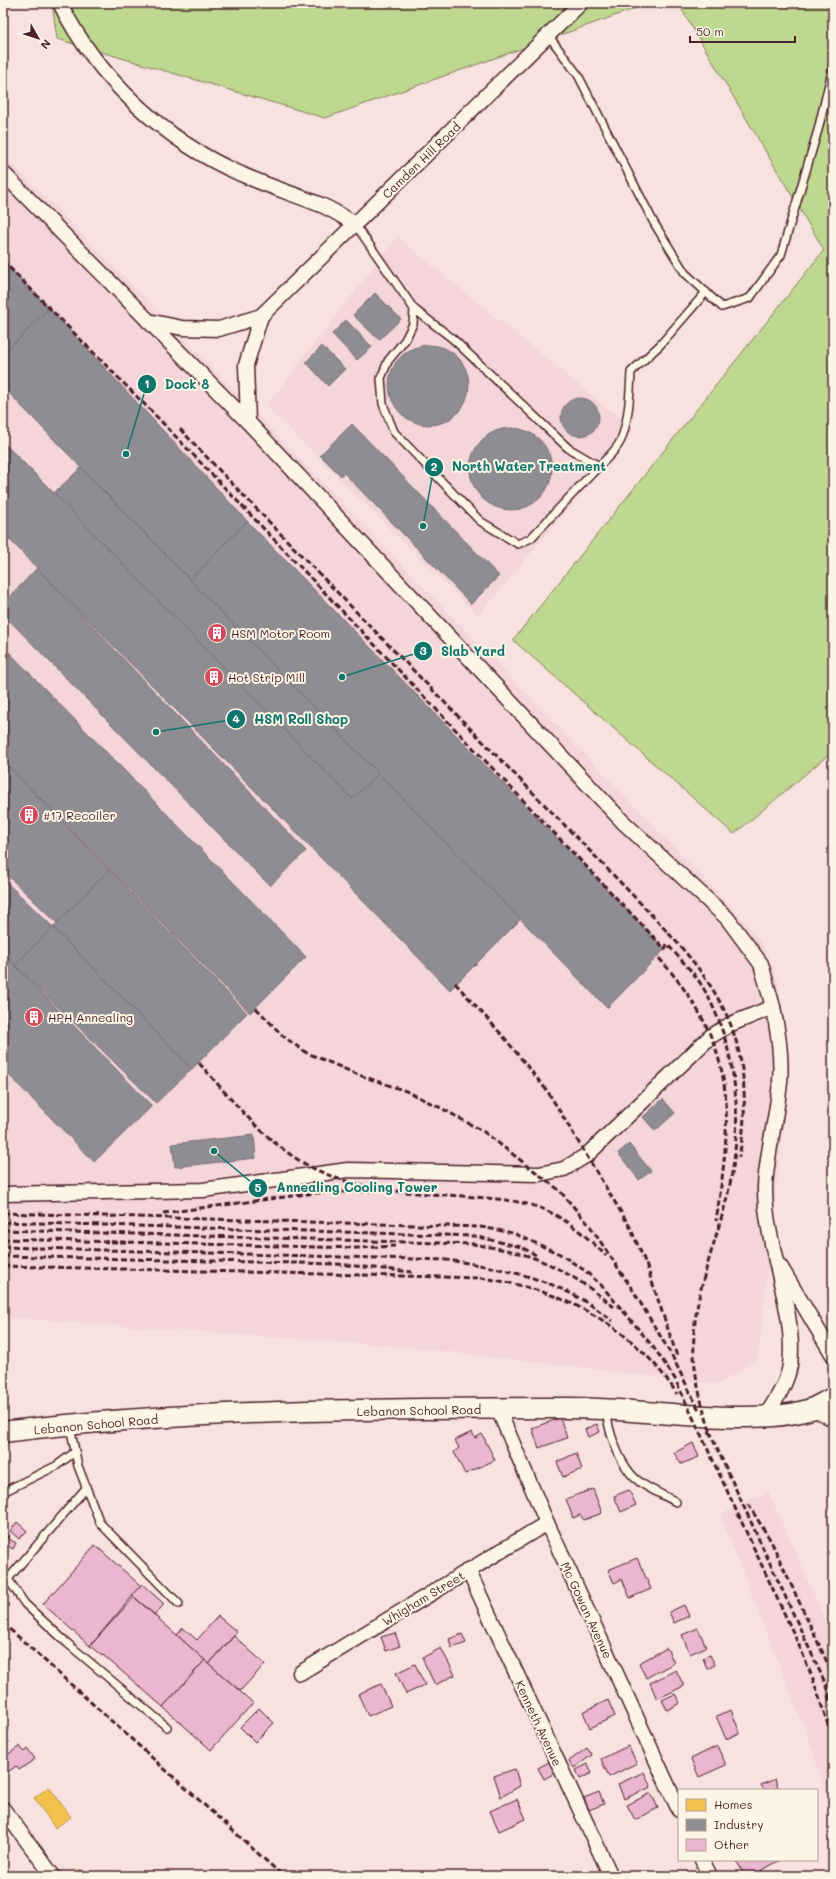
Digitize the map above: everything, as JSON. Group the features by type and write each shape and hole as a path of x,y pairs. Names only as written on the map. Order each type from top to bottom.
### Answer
{"street":[{"path":"60,3 97,63 130,99 166,132 205,156 241,174 322,206 355,224"},
{"name":"Camden Hill Road","path":"261,316 581,3"},
{"path":"3,173 248,422 623,822 727,918 761,964 773,1007 780,1047 780,1081 765,1186 773,1253 791,1340 790,1366 781,1392 765,1417"},
{"path":"148,321 182,328 219,329 261,316"},
{"path":"248,422 246,365 261,316"},
{"path":"3,1194 203,1190 348,1170 539,1174 564,1169 587,1155 711,1036 730,1024 773,1007"},
{"path":"773,1253 833,1355"},
{"name":"Lebanon School Road","path":"3,1432 70,1424 317,1411 606,1409 714,1417 765,1417 791,1414 812,1408 833,1398"},
{"path":"812,1408 833,1419"},
{"name":"Mc Gowan Avenue","path":"498,1409 547,1523 678,1808"},
{"name":"Whigham Street","path":"300,1673 547,1523"},
{"name":"Kenneth Avenue","path":"468,1570 611,1876"},
{"path":"3,1809 53,1876"},
{"path":"702,1861 710,1876"}],"lane":[{"path":"548,35 578,75 654,223 685,273 722,307 750,298 781,255 818,130 833,67"},
{"path":"355,224 414,309 454,339 568,448 599,466"},
{"path":"414,309 414,324 405,340 388,361 381,378 383,404 394,432 480,522 518,544 531,538 612,453 621,440 630,400 631,372 660,344 706,292"},
{"path":"606,1409 608,1426 619,1453 632,1474 643,1483 676,1502"},
{"path":"70,1424 78,1466 100,1523 179,1604"},
{"path":"3,1492 56,1466 75,1452"},
{"path":"86,1488 8,1579 25,1604 67,1643 167,1727"}],"shaded area":[{"path":"3,155 148,301 676,849 735,911 762,944 778,981 789,1068 758,1358 720,1384 407,1347 3,1317"},
{"path":"397,237 634,430 478,616 266,406"},
{"path":"768,1491 833,1637 833,1812 805,1729 720,1515"}],"green space":[{"path":"52,3 651,3 325,118 57,39"},
{"path":"678,3 833,3 833,751 734,834 513,640 824,250"}],"building: Homes":[{"path":"49,1787 71,1817 55,1828 34,1798"},
{"path":"81,1869 87,1876 71,1876"}],"building: Industry":[{"path":"3,261 49,308 3,355"},
{"path":"375,293 401,319 379,340 353,315"},
{"path":"49,308 247,521 190,580 3,387 3,355"},
{"path":"346,320 372,347 357,360 332,334"},
{"path":"421,345 437,345 458,356 469,377 469,393 458,414 437,425 421,425 407,419 400,414 395,407 389,393 389,377 395,363 400,356 407,351"},
{"path":"322,346 345,369 328,386 306,362"},
{"path":"576,398 584,398 594,403 598,410 598,424 594,431 584,436 576,436 566,431 564,428 561,421 561,413 566,403 569,401"},
{"path":"352,424 499,576 471,604 344,473 341,476 320,455"},
{"path":"511,428 527,432 540,440 548,453 552,469 548,485 540,498 527,506 511,510 495,506 482,498 474,485 470,469 474,453 482,440 495,432"},
{"name":"Hot Strip Mill","path":"3,442 54,493 81,468 521,919 450,990 3,533"},
{"name":"HSM Motor Room","path":"81,468 379,773 352,799 54,493"},
{"path":"247,521 665,949 607,1008 190,580"},
{"path":"37,568 306,851 270,886 3,614 3,604"},
{"path":"3,646 306,957 250,1013 3,760"},
{"name":"#17 Recoiler","path":"3,761 109,870 57,923 3,871"},
{"path":"109,870 247,1013 192,1069 53,927"},
{"path":"4,880 53,927 15,965 3,952"},
{"path":"53,927 192,1069 156,1103 15,965"},
{"name":"HPH Annealing","path":"3,953 152,1106 94,1162 3,1069"},
{"path":"663,1099 675,1113 655,1131 643,1117"},
{"path":"254,1135 256,1158 175,1167 172,1144"},
{"path":"629,1144 651,1171 639,1180 618,1153"}],"building: Other":[{"path":"560,1418 567,1438 539,1448 532,1428"},
{"path":"597,1424 600,1432 588,1437 585,1429"},
{"path":"472,1432 475,1438 482,1434 495,1460 465,1474 454,1452 459,1448 455,1440"},
{"path":"693,1443 699,1457 681,1464 674,1453"},
{"path":"576,1453 582,1469 563,1477 557,1462"},
{"path":"593,1489 602,1513 584,1520 580,1515 573,1518 566,1499"},
{"path":"629,1490 636,1505 621,1512 614,1496"},
{"path":"17,1522 27,1531 19,1539 10,1531"},
{"path":"3,1528 10,1535 8,1537 3,1533"},
{"path":"3,1535 16,1543 13,1549 3,1543"},
{"path":"95,1545 141,1586 90,1646 43,1604"},
{"path":"637,1558 651,1589 630,1598 622,1579 614,1583 608,1570"},
{"path":"142,1584 164,1604 155,1615 132,1595"},
{"path":"134,1597 205,1660 163,1707 103,1655 102,1656 90,1646"},
{"path":"684,1605 689,1616 674,1623 669,1612"},
{"path":"218,1616 237,1632 209,1664 177,1635 183,1628 197,1640"},
{"path":"698,1628 706,1647 690,1654 682,1635"},
{"path":"395,1633 400,1646 386,1651 381,1637"},
{"path":"462,1634 466,1643 452,1648 449,1639"},
{"path":"234,1636 265,1664 240,1691 209,1664"},
{"path":"441,1648 455,1675 435,1685 422,1658"},
{"path":"667,1648 674,1663 646,1678 639,1663"},
{"path":"710,1655 715,1665 707,1669 703,1658"},
{"path":"205,1660 253,1703 211,1750 163,1707"},
{"path":"415,1664 425,1685 406,1694 396,1673"},
{"path":"676,1670 684,1686 657,1699 650,1683"},
{"path":"381,1684 391,1706 368,1716 358,1694"},
{"path":"675,1694 680,1703 667,1710 662,1700"},
{"path":"608,1700 615,1716 590,1728 583,1712"},
{"path":"259,1708 274,1723 255,1742 240,1727"},
{"path":"731,1710 740,1733 726,1739 716,1716"},
{"path":"20,1746 24,1752 28,1749 35,1759 19,1770 16,1766 7,1773 3,1768 3,1758"},
{"path":"628,1746 637,1763 609,1777 601,1759"},
{"path":"717,1746 726,1765 699,1777 691,1759"},
{"path":"587,1748 592,1755 574,1768 569,1761"},
{"path":"549,1762 555,1773 544,1779 538,1768"},
{"path":"588,1764 592,1773 580,1779 576,1770"},
{"path":"515,1769 520,1786 501,1797 494,1776"},
{"path":"644,1772 651,1787 624,1799 618,1784"},
{"path":"775,1779 778,1788 763,1789 761,1785"},
{"path":"599,1792 604,1804 589,1810 584,1798"},
{"path":"651,1793 658,1808 635,1820 627,1805"},
{"path":"517,1799 526,1819 499,1831 490,1811"},
{"path":"737,1861 778,1861 752,1876 745,1876"}],"railway":[{"path":"3,261 159,419 665,949 667,944 701,984 716,1015 725,1040 735,1092 736,1118 736,1145 727,1197 703,1281 694,1333 694,1360 698,1385 712,1436"},
{"path":"180,429 313,568 631,893 676,941 705,977 729,1021 736,1040 740,1059 743,1079 744,1118 739,1157"},
{"path":"659,958 685,990 704,1021 716,1051 724,1081 726,1112 725,1145 722,1181 716,1221"},
{"path":"455,983 503,1036 548,1092 630,1227 646,1264 677,1356"},
{"path":"256,1008 283,1036 305,1052 359,1075 406,1091 443,1109 484,1132 559,1190 590,1226 634,1292 671,1354 699,1410"},
{"path":"199,1063 256,1126 289,1154 307,1165 326,1174 359,1185 393,1191 497,1199 531,1205 552,1213 562,1219 590,1240 606,1256"},
{"path":"163,1213 315,1193 370,1191"},
{"path":"3,1213 481,1227 513,1233 560,1254 584,1270 600,1284 657,1352 675,1379 798,1643 813,1679 833,1740"},
{"path":"3,1222 474,1236 521,1247 536,1255"},
{"path":"3,1230 473,1244 519,1253 545,1262 570,1275 615,1308"},
{"path":"3,1239 358,1248 395,1246"},
{"path":"3,1247 447,1260 491,1267 534,1278 575,1296 594,1307 612,1321"},
{"path":"3,1256 337,1264 412,1272"},
{"path":"3,1266 481,1278 510,1283 539,1291 566,1301 592,1314 617,1330 639,1349 659,1370 677,1394"},
{"path":"709,1431 833,1700"},
{"path":"748,1504 771,1541 833,1675"},
{"path":"3,1623 283,1876"},
{"path":"828,1695 833,1711"}],"place":[{"name":"Dock 8","path":"126,454"},
{"name":"North Water Treatment","path":"423,526"},
{"name":"HSM Motor Room","path":"217,633"},
{"name":"Hot Strip Mill","path":"214,677"},
{"name":"Slab Yard","path":"342,677"},
{"name":"HSM Roll Shop","path":"156,732"},
{"name":"#17 Recoiler","path":"29,815"},
{"name":"HPH Annealing","path":"34,1017"},
{"name":"Annealing Cooling Tower","path":"214,1151"}]}
